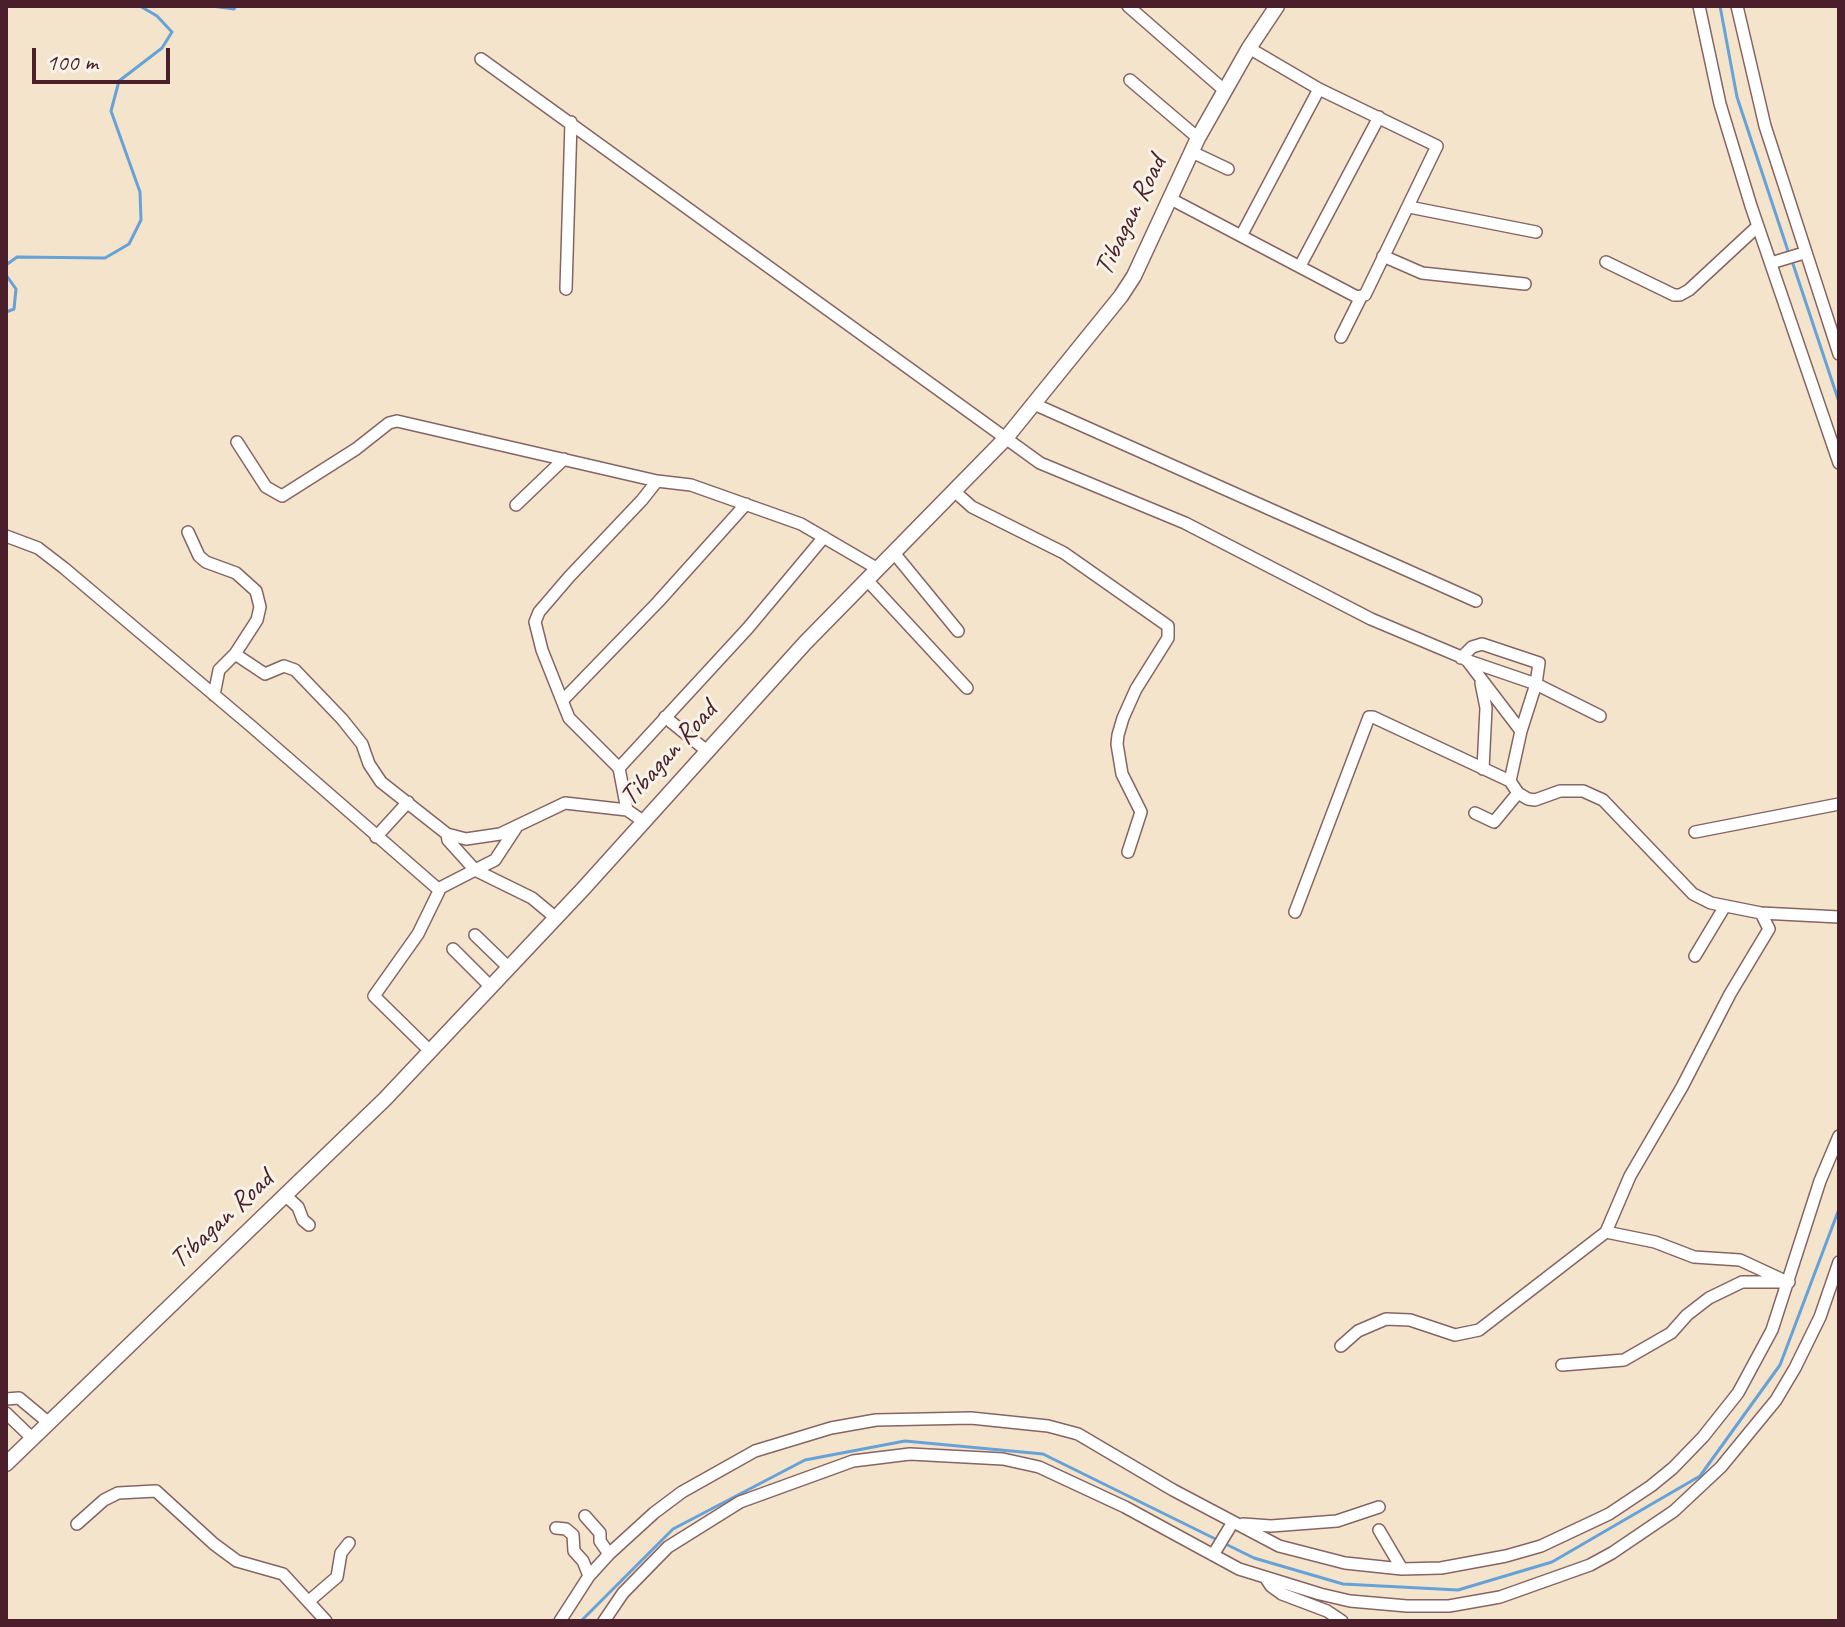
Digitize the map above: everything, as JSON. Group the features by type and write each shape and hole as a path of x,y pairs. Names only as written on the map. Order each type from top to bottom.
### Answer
{"main road":[{"name":"Tibagan Road","path":"6,1464 28,1434 49,1423 362,1123 556,918 805,643 1006,438 1134,276 1169,198 1224,90 1277,6"}],"street":[{"path":"1128,6 1224,90"},
{"path":"1699,6 1720,104 1839,463"},
{"path":"1737,6 1765,126 1802,254 1839,354"},
{"path":"1249,48 1319,89 1437,146 1365,295 1361,297 1341,337"},
{"path":"481,59 1054,470 1108,489 1185,523 1371,619 1464,659 1536,684 1600,716"},
{"path":"1130,80 1195,145 1228,169"},
{"path":"1241,236 1319,89"},
{"path":"1300,266 1379,117"},
{"path":"566,289 571,122"},
{"path":"1169,198 1361,297"},
{"path":"1409,207 1536,232"},
{"path":"1606,262 1674,295 1680,295 1758,226"},
{"path":"1774,263 1802,254"},
{"path":"1383,256 1422,273 1525,284"},
{"path":"1034,404 1476,601"},
{"path":"237,442 266,487 282,496 356,449 389,423 397,421 657,481 691,485 801,524 824,537 872,574 967,688"},
{"path":"516,505 564,459"},
{"path":"627,810 619,768 575,727 542,650 536,617 657,481"},
{"path":"954,491 972,507 1064,553 1168,626 1168,638 1136,689 1118,735 1118,759 1122,774 1139,804 1141,816 1128,852"},
{"path":"563,700 658,602 746,504"},
{"path":"188,532 202,559 236,573 258,594 260,614 235,654 219,670 214,695"},
{"path":"6,536 38,548 64,568 438,889"},
{"path":"619,768 748,628 824,537"},
{"path":"894,553 958,631"},
{"path":"1464,659 1472,647 1482,644 1536,661 1540,667 1510,781"},
{"path":"235,654 265,674 284,666 295,670 362,744 369,764 381,782 447,834 466,839 500,834 565,803 627,810 643,821"},
{"path":"1464,659 1521,731"},
{"path":"1480,678 1486,708 1483,769"},
{"path":"665,717 707,751"},
{"path":"1295,912 1367,718 1373,717 1510,781 1518,793 1528,799 1535,800 1560,791 1583,791 1603,800 1693,894 1711,903 1761,913 1839,917"},
{"path":"1475,813 1494,822 1518,793"},
{"path":"376,837 408,802"},
{"path":"1695,832 1839,804"},
{"path":"438,889 495,860 519,825"},
{"path":"447,834 448,840 475,870 532,898 556,918"},
{"path":"430,1051 374,996 418,934 438,889"},
{"path":"1695,956 1725,906"},
{"path":"1341,1346 1358,1331 1386,1319 1400,1318 1455,1335 1479,1330 1606,1232 1630,1176 1769,929 1761,913"},
{"path":"475,935 509,968"},
{"path":"453,949 491,987"},
{"path":"560,1621 589,1576 609,1554 654,1513 723,1467 755,1451 794,1439 876,1420 971,1418 1048,1426 1078,1434 1232,1525 1279,1546 1345,1563 1402,1569 1457,1566 1520,1552 1596,1521 1651,1486 1703,1437 1738,1393 1772,1330 1820,1181 1839,1136"},
{"path":"286,1196 298,1207 303,1220 309,1225"},
{"path":"1606,1232 1655,1242 1694,1257 1740,1260 1789,1282"},
{"path":"604,1621 623,1593 668,1547 740,1502 853,1461 951,1454 1003,1459 1039,1467 1214,1552 1239,1569 1350,1601 1449,1606 1510,1594 1600,1559 1681,1505 1744,1441 1776,1400 1820,1317 1839,1262"},
{"path":"1562,1365 1624,1360 1671,1333 1687,1315 1709,1298 1742,1282 1789,1282"},
{"path":"6,1399 19,1398 49,1423"},
{"path":"6,1413 28,1434 37,1413"},
{"path":"77,1524 104,1500 118,1493 156,1491 237,1561 283,1574 326,1621"},
{"path":"1232,1525 1271,1526 1337,1521 1379,1507"},
{"path":"585,1516 598,1530 600,1541 609,1554"},
{"path":"1214,1552 1232,1525"},
{"path":"556,1528 566,1529 573,1535 574,1551 583,1561 589,1576"},
{"path":"1379,1530 1402,1569"},
{"path":"309,1601 337,1577 341,1553 349,1543"},
{"path":"1267,1579 1282,1594 1327,1611 1342,1621"}],"waterway":[{"path":"6,265 17,257 105,258 129,244 141,220 140,192 111,111 119,81 162,48 172,32 157,16 140,6"},
{"path":"212,6 234,9 236,6"},
{"path":"1720,6 1737,97 1789,254"},
{"path":"1792,261 1839,402"},
{"path":"6,275 16,289 14,309 6,312"},
{"path":"581,1621 673,1529 805,1460 905,1441 1043,1454 1254,1558 1343,1584 1458,1590 1552,1562 1700,1476 1780,1365 1839,1209"}]}
